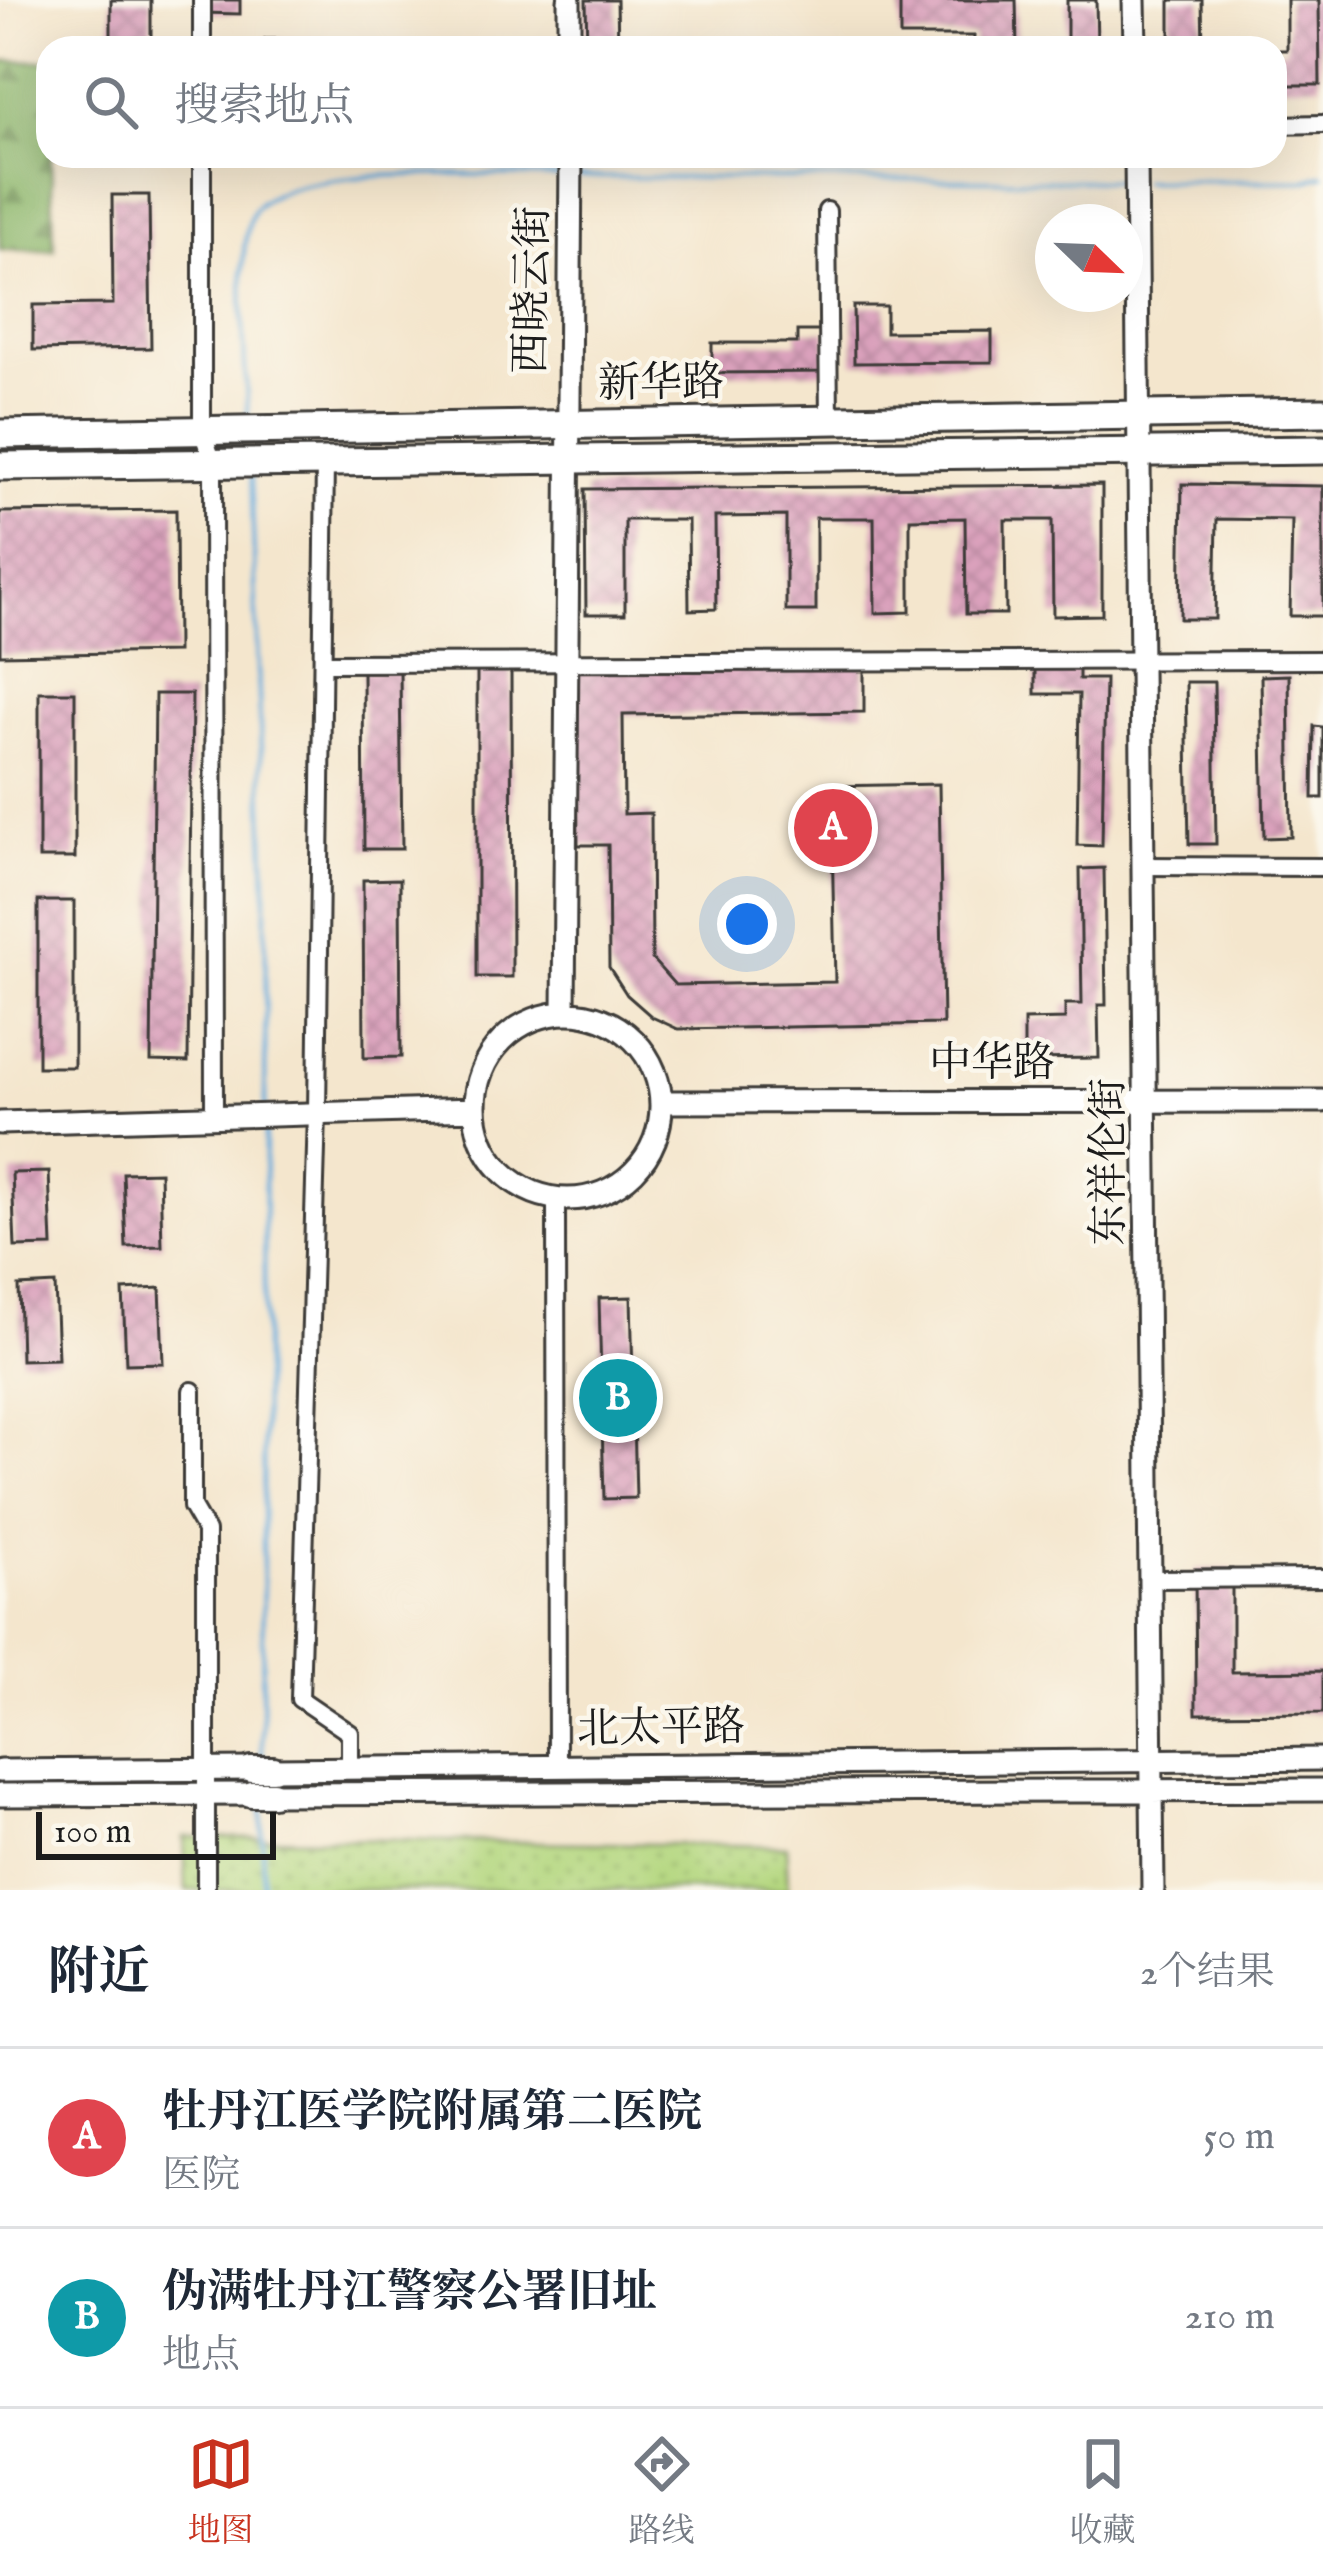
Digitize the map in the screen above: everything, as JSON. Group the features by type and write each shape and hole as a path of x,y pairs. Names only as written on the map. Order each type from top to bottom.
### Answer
{"main road":[{"name":"新华路","path":"0,434 829,420 1138,434 1323,412"},
{"path":"0,466 568,459 1138,434 1323,450"}],"street":[{"path":"202,0 202,36"},
{"path":"569,0 569,36"},
{"path":"1134,0 1135,36"},
{"path":"1287,124 1323,124"},
{"path":"202,168 202,431 214,463 214,1116"},
{"name":"西晓云街","path":"564,1012 571,168"},
{"name":"东祥伦街","path":"1136,168 1153,1890"},
{"path":"827,211 829,420"},
{"path":"325,462 317,1113 300,1699 350,1733 350,1768"},
{"path":"323,663 1323,660"},
{"path":"1143,866 1323,867"},
{"path":"564,1012 593,1015 620,1028 641,1048 656,1073 661,1102 651,1146 622,1182 595,1196 556,1198 511,1180 492,1161 479,1136 474,1109 477,1080 490,1054 510,1032 536,1018 564,1012"},
{"name":"中华路","path":"661,1102 1323,1101"},
{"path":"0,1123 474,1109"},
{"path":"556,1198 557,1766"},
{"path":"192,1391 192,1507 206,1531 202,1794 206,1890"},
{"path":"1149,1579 1323,1578"},
{"name":"北太平路","path":"0,1795 202,1794 350,1768 1323,1759"},
{"name":"北太平路","path":"0,1771 203,1769 262,1781 1323,1790"}],"green space":[{"path":"0,61 36,61 36,168 51,168 54,250 0,250"},
{"path":"184,1837 786,1846 788,1890 186,1890"}],"building":[{"path":"111,0 151,0 151,36 111,36"},
{"path":"204,0 240,0 240,14 203,13"},
{"path":"586,0 617,0 618,36 587,36"},
{"path":"900,0 1016,0 1017,36 900,36"},
{"path":"1067,0 1096,0 1097,36 1067,36"},
{"path":"1170,0 1202,0 1203,36 1170,36"},
{"path":"1287,0 1319,0 1320,85 1287,85"},
{"path":"112,195 149,195 151,348 33,350 33,305 113,304"},
{"path":"853,306 886,306 886,332 992,331 992,362 854,363"},
{"path":"797,331 826,331 826,372 712,373 712,343 797,343"},
{"path":"1182,484 1323,486 1323,616 1290,616 1292,520 1217,519 1215,619 1180,619"},
{"path":"1102,485 1102,615 1053,616 1052,520 1005,520 1006,614 966,614 965,518 910,519 910,612 875,613 874,518 816,518 816,611 786,611 786,516 715,517 716,609 689,610 688,520 625,520 625,614 586,614 585,489"},
{"path":"176,510 177,652 0,655 0,512"},
{"path":"864,661 864,712 623,715 624,814 651,813 652,959 675,985 835,982 831,786 939,784 943,1024 678,1029 652,1017 627,995 609,967 608,845 578,845 576,664"},
{"path":"1035,665 1079,666 1079,679 1105,679 1102,846 1077,845 1079,694 1035,694"},
{"path":"477,669 511,669 512,977 477,977"},
{"path":"400,670 402,849 364,849 363,671"},
{"path":"1289,675 1291,837 1264,838 1261,676"},
{"path":"1186,682 1214,682 1216,844 1189,844"},
{"path":"39,692 75,692 75,858 39,858"},
{"path":"155,694 192,694 188,1062 151,1061"},
{"path":"1314,726 1323,727 1323,798 1313,798"},
{"path":"1104,868 1106,1005 1098,1005 1099,1058 1024,1059 1024,1020 1065,1019 1065,1004 1082,1004 1080,869"},
{"path":"400,879 401,1057 364,1058 363,880"},
{"path":"38,901 74,901 74,1067 38,1067"},
{"path":"49,1172 52,1246 15,1247 12,1173"},
{"path":"160,1172 162,1246 126,1247 123,1173"},
{"path":"55,1284 58,1359 21,1360 19,1286"},
{"path":"160,1288 163,1363 126,1364 123,1290"},
{"path":"631,1297 636,1498 604,1499 599,1298"},
{"path":"1195,1569 1232,1569 1232,1672 1323,1671 1323,1713 1196,1714"}],"waterway":[{"path":"1143,181 1304,181 1323,175"},
{"path":"248,421 242,279 248,226 255,209 275,194 351,178 562,177"},
{"path":"579,177 1126,181"},
{"path":"251,474 266,889 265,1110"},
{"path":"262,1758 265,1122"},
{"path":"262,1800 263,1890"}],"place":[{"name":"牡丹江医学院附属第二医院","path":"833,828"},
{"name":"伪满牡丹江警察公署旧址","path":"618,1398"}]}
